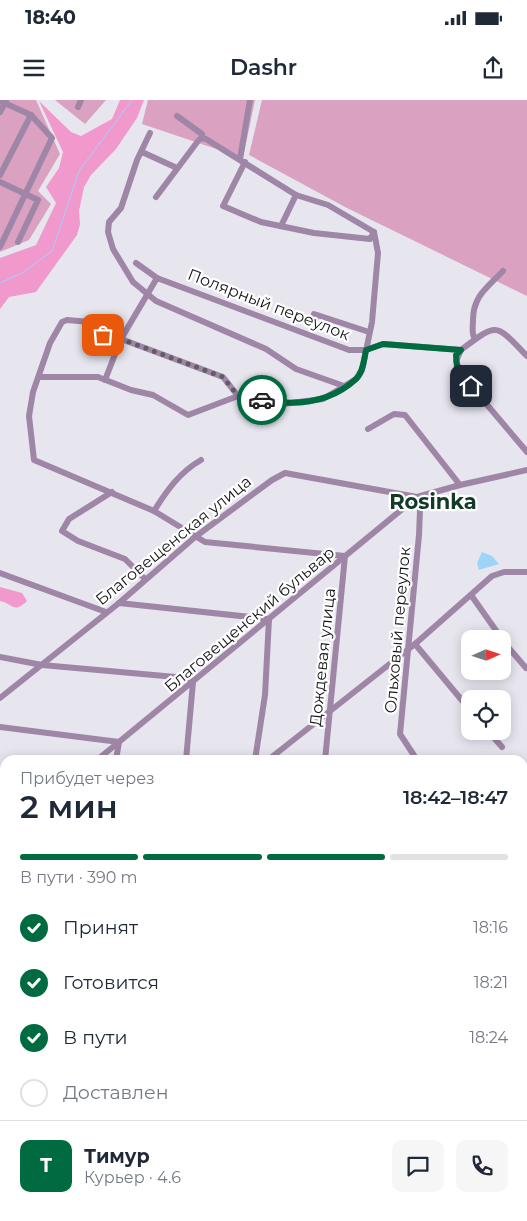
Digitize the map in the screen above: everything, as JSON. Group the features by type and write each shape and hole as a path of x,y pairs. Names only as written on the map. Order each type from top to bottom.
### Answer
{"street":[{"path":"78,107 81,100"},
{"path":"250,100 243,160 223,206 261,222 314,233 370,238 374,232"},
{"path":"0,112 4,101 31,115 52,138 0,247"},
{"path":"0,175 31,115"},
{"path":"177,116 202,134"},
{"path":"150,133 121,208 109,222 108,232 113,249 134,282 156,300 266,349 296,369 344,386"},
{"path":"39,378 88,376 105,380 131,390 153,395 188,415 238,396 282,404 323,399 356,379 359,375 372,322 378,253 374,232 328,205 296,195 243,160 201,138 156,197"},
{"path":"142,152 177,168"},
{"path":"0,182 38,200 18,242"},
{"path":"280,226 296,195"},
{"name":"Полярный переулок","path":"136,263 160,278 349,350 366,350 383,344 461,350"},
{"path":"475,340 472,334 476,299 503,271"},
{"path":"105,380 121,339 160,278"},
{"path":"314,314 369,332"},
{"path":"238,396 223,377 121,339 103,335 90,322 67,320 62,322 50,343 39,378 32,392 29,416 34,460 170,518 195,538 205,542 345,556"},
{"path":"527,356 500,330 487,331 461,350 456,361 460,374 527,452"},
{"path":"368,429 394,414 404,415 460,485"},
{"path":"154,511 166,491 184,472 201,460"},
{"path":"417,498 460,485 527,470"},
{"name":"Благовещенская улица","path":"0,698 119,603 195,538 265,485 285,474 417,498"},
{"path":"112,492 69,519 62,531 78,541 125,559 145,579"},
{"name":"Благовещенский бульвар","path":"103,755 417,498"},
{"name":"Ольховый переулок","path":"414,755 400,734 419,536 420,510 417,498"},
{"name":"Дождевая улица","path":"325,755 345,556"},
{"path":"274,755 330,709 415,644 492,576 511,571 527,572"},
{"path":"0,573 106,612"},
{"path":"471,595 496,630"},
{"path":"119,603 269,619 265,695 256,755"},
{"path":"415,644 461,699"},
{"path":"511,650 526,668"},
{"path":"0,658 42,665 187,678 193,682 186,755"},
{"path":"0,727 119,742 117,755"},
{"path":"495,740 502,748"}],"shaded area":[{"path":"0,100 36,100 60,154 38,191 51,204 29,240 0,252"},
{"path":"55,100 106,100 85,124"},
{"path":"120,100 144,100 137,118 116,149 91,175 84,187 77,235 36,292 9,297 0,309 0,258 36,245 56,203 46,187 59,168 63,152 39,101 71,132 81,136 112,119"},
{"path":"148,100 255,100 243,158 142,124"},
{"path":"262,100 527,100 527,296 347,208 249,155"},
{"path":"0,587 22,593 27,601 16,608 0,601"}],"water":[{"path":"482,552 492,556 499,564 479,570 477,563"}],"waterway":[{"path":"0,283 22,273 52,251 79,171 132,100"}],"way so far":[{"path":"103,335 121,339 223,377 238,396 262,400"}],"district":[{"name":"Rosinka","path":"433,502"}],"route":[{"path":"262,400 282,404 323,399 356,379 362,370 366,350 383,344 461,350 456,355 457,367 460,374 471,386"}]}
